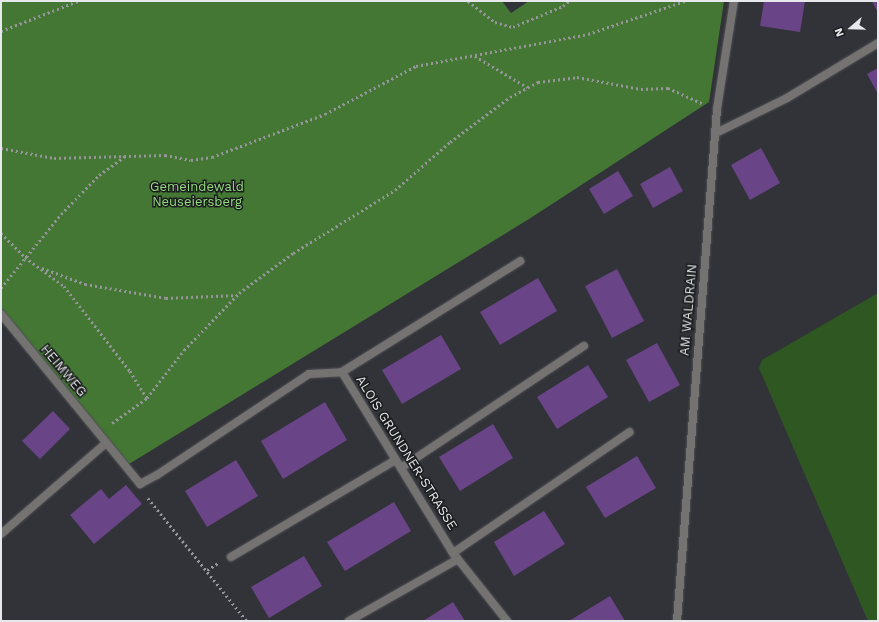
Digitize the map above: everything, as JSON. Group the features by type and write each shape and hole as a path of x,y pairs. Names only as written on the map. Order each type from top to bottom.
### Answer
{"street":[{"name":"AM WALDRAIN","path":"677,621 717,109 734,1"},
{"path":"716,133 787,98 878,42"},
{"path":"342,372 520,261"},
{"name":"HEIMWEG","path":"1,314 140,484"},
{"path":"401,468 584,346"},
{"name":"ALOIS GRUNDNER-STRASSE","path":"140,484 157,475 310,374 342,372 456,556 507,621"},
{"path":"349,621 456,556 630,432"},
{"path":"1,534 106,443"},
{"path":"231,557 396,460"}],"path":[{"path":"1,31 78,1"},
{"path":"468,1 495,22 512,27 563,6 569,1"},
{"path":"1,148 54,158 165,155 191,160 212,157 326,114 416,66 588,34 685,1"},
{"path":"475,56 528,87"},
{"path":"99,433 148,398 184,350 237,295 293,253 395,190 450,142 510,97 528,87 538,82 577,77 641,89 668,88 717,109"},
{"path":"1,288 25,256 61,214 99,175 127,155"},
{"path":"1,233 25,256 64,286 125,365 148,398"},
{"path":"39,266 85,284 123,292 166,298 237,295"},
{"path":"140,484 142,492 247,621"}],"green space":[{"name":"Gemeindewald Neuseiersberg","path":"1,1 502,1 511,13 529,1 724,1 709,102 529,219 129,464 1,308"},
{"path":"878,293 878,621 868,621 759,368 762,360"}],"building":[{"path":"764,1 805,1 800,32 760,26"},
{"path":"872,1 878,1 878,13"},
{"path":"878,68 878,94 867,74"},
{"path":"761,148 780,183 750,200 731,165"},
{"path":"670,167 683,191 653,208 640,184"},
{"path":"618,171 633,196 604,214 589,189"},
{"path":"617,269 644,321 612,338 585,286"},
{"path":"538,278 557,311 500,345 480,312"},
{"path":"441,335 461,369 402,404 382,370"},
{"path":"657,343 680,385 649,402 626,360"},
{"path":"588,365 608,397 557,429 537,397"},
{"path":"325,402 347,440 283,479 261,441"},
{"path":"53,411 70,429 40,459 22,441"},
{"path":"493,424 513,458 460,491 439,457"},
{"path":"637,456 656,488 605,518 586,487"},
{"path":"236,460 258,496 207,527 185,491"},
{"path":"126,485 142,504 94,544 70,515 101,489 109,499"},
{"path":"394,502 411,531 345,571 327,542"},
{"path":"544,511 565,544 514,576 494,542"},
{"path":"304,556 322,586 269,618 251,587"},
{"path":"610,596 625,621 569,621"},
{"path":"453,602 465,621 423,621"}]}
